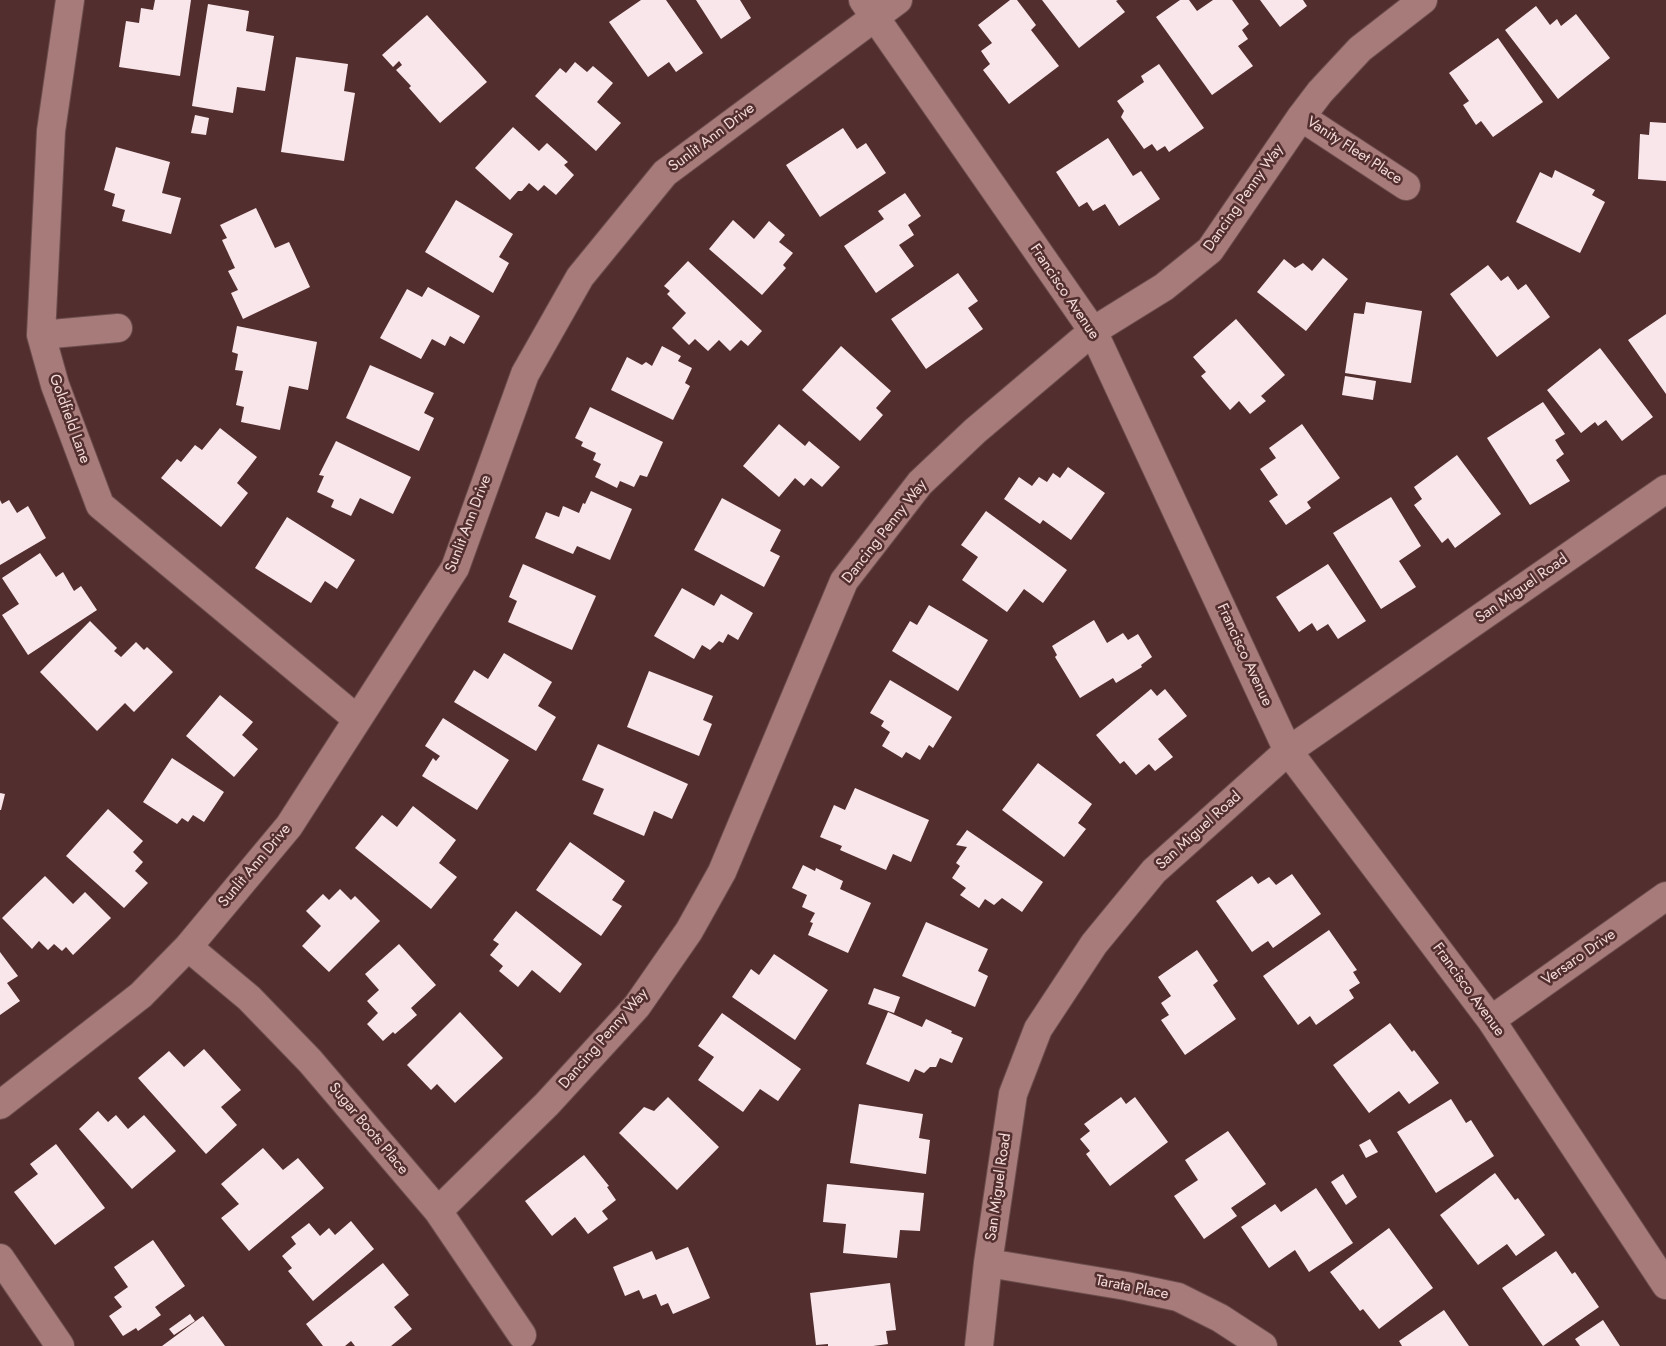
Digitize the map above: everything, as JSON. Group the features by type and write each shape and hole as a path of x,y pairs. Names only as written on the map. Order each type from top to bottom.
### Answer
{"street":[{"name":"Goldfield Lane","path":"70,0 51,131 41,335 55,385 100,505 357,719"},
{"name":"Sunlit Ann Drive","path":"0,1105 141,995 188,947 289,826 455,568 525,374 580,277 665,172 869,8 898,0"},
{"name":"Dancing Penny Way","path":"438,1211 546,1104 637,1006 690,931 722,872 844,581 920,483 975,431 1093,330 1164,287 1210,250 1320,92 1360,49 1423,0"},
{"name":"Francisco Avenue","path":"869,8 1093,330 1288,751 1491,1020 1666,1285"},
{"name":"Vanity Fleet Place","path":"1301,117 1406,186"},
{"path":"41,335 118,328"},
{"name":"San Miguel Road","path":"978,1346 988,1263 1013,1094 1038,1029 1094,944 1154,871 1288,751 1666,489"},
{"name":"Versaro Drive","path":"1491,1020 1666,896"},
{"name":"Sugar Boots Place","path":"188,947 249,998 310,1061 438,1211 522,1334"},
{"path":"0,1258 60,1346"},
{"name":"Tarata Place","path":"988,1263 1126,1286 1178,1297 1220,1318 1263,1346"}],"building":[{"path":"155,0 191,0 180,76 119,67 126,21 139,23 141,8 153,10"},
{"path":"641,0 666,0 703,53 676,72 669,62 648,77 609,22"},
{"path":"696,0 740,0 751,18 721,39"},
{"path":"1010,0 1017,0 1036,25 1031,30 1059,66 1009,104 983,70 990,64 981,51 992,43 978,25"},
{"path":"1042,0 1118,0 1116,1 1125,12 1079,48"},
{"path":"1180,0 1189,0 1197,11 1213,0 1232,0 1249,24 1242,30 1248,39 1238,46 1253,66 1212,95 1156,17"},
{"path":"1260,0 1303,0 1307,6 1280,27"},
{"path":"208,4 249,11 246,31 274,36 265,91 237,87 233,113 192,106"},
{"path":"1536,6 1550,25 1557,19 1561,26 1576,14 1610,58 1558,99 1505,30"},
{"path":"427,15 487,82 440,123 396,70 402,65 399,61 393,67 382,55"},
{"path":"1498,38 1543,102 1493,137 1481,121 1476,125 1463,105 1469,101 1449,73"},
{"path":"296,57 348,64 344,91 355,93 344,161 281,152"},
{"path":"575,62 587,72 593,66 613,83 597,102 621,123 596,151 535,96 560,68 566,73"},
{"path":"1159,64 1204,128 1169,152 1165,146 1157,151 1152,144 1144,149 1121,117 1124,111 1117,101 1144,82 1141,76"},
{"path":"195,115 209,118 206,135 191,133"},
{"path":"1650,122 1666,123 1666,181 1638,179 1640,134 1649,135"},
{"path":"513,127 539,151 547,143 568,162 564,165 574,175 556,195 544,185 538,191 529,183 510,200 475,168"},
{"path":"843,128 857,149 866,143 886,173 820,217 786,165"},
{"path":"1108,138 1133,176 1141,171 1160,199 1119,226 1105,204 1093,211 1087,202 1079,207 1056,172"},
{"path":"116,147 170,162 162,193 181,198 171,234 122,221 125,210 112,206 115,194 104,190"},
{"path":"1555,170 1595,190 1592,195 1605,202 1580,253 1516,222 1540,172 1552,178"},
{"path":"905,193 921,216 908,225 914,235 899,245 914,266 876,293 844,246 884,219 878,211"},
{"path":"456,200 513,234 499,257 509,263 493,293 425,252"},
{"path":"256,208 275,248 289,242 310,287 243,319 231,293 238,290 228,271 235,268 222,240 227,238 220,225"},
{"path":"733,220 754,239 769,221 785,235 779,242 793,253 783,265 786,268 762,295 709,249"},
{"path":"1323,258 1348,279 1306,331 1257,292 1284,259 1295,268 1303,263 1312,271"},
{"path":"688,261 762,331 748,346 741,340 730,351 719,340 708,351 695,339 689,345 672,328 686,313 667,294 670,291 664,286"},
{"path":"1488,265 1501,281 1508,276 1518,290 1526,284 1550,317 1497,357 1450,294"},
{"path":"958,273 978,301 968,308 983,329 926,369 891,319"},
{"path":"428,287 480,316 464,344 450,336 445,346 432,339 421,359 380,338 407,289 422,297"},
{"path":"1366,302 1422,311 1411,383 1345,373 1354,313 1364,314"},
{"path":"1666,314 1666,394 1628,340"},
{"path":"1236,319 1285,375 1261,396 1266,401 1250,414 1239,401 1230,410 1201,376 1206,372 1193,357"},
{"path":"237,326 317,342 308,390 289,386 280,430 241,422 244,407 236,405 243,371 235,370 238,354 232,352"},
{"path":"662,346 681,356 678,361 692,368 685,383 690,386 673,420 611,390 627,357 642,365 646,362 652,366"},
{"path":"841,346 891,391 876,408 883,415 860,441 802,390"},
{"path":"1600,348 1653,417 1622,441 1606,420 1598,426 1595,422 1581,433 1547,390"},
{"path":"370,365 434,393 424,413 434,418 419,451 346,418"},
{"path":"1345,376 1376,381 1373,400 1342,395"},
{"path":"1543,402 1565,434 1555,440 1564,454 1556,460 1570,481 1530,505 1487,438"},
{"path":"590,407 663,442 647,477 640,475 634,487 620,481 617,488 595,477 601,464 593,460 596,453 581,446 583,442 575,438"},
{"path":"779,424 805,446 809,441 840,467 822,487 811,478 804,486 795,478 779,497 743,466"},
{"path":"1302,424 1340,478 1307,502 1311,508 1286,525 1269,501 1278,495 1260,469 1276,458 1269,448"},
{"path":"220,428 257,457 237,483 248,493 221,527 161,478 177,459 181,462 195,445 202,450"},
{"path":"336,441 411,477 393,514 360,498 351,516 331,507 334,500 317,492 324,476 319,475"},
{"path":"1457,455 1501,514 1455,548 1448,538 1442,543 1414,505 1422,499 1414,487"},
{"path":"1068,467 1105,493 1071,540 1043,520 1040,524 1004,499 1019,477 1032,486 1039,477 1047,482 1053,473 1060,478"},
{"path":"591,491 632,509 610,560 577,546 573,554 535,538 546,512 559,517 563,506 579,513"},
{"path":"1391,497 1421,546 1399,561 1416,587 1381,609 1333,533"},
{"path":"722,498 781,530 770,551 780,556 764,587 694,550"},
{"path":"0,500 2,504 9,500 17,513 28,506 46,538 0,565"},
{"path":"986,511 1067,570 1043,603 1024,589 1007,612 962,580 978,557 961,545"},
{"path":"287,517 355,560 337,589 325,581 311,603 255,568"},
{"path":"40,553 56,577 63,572 74,591 81,586 97,610 28,655 2,615 19,604 2,578"},
{"path":"523,564 596,596 572,650 508,622 517,601 509,597"},
{"path":"1328,564 1366,621 1338,639 1328,624 1317,631 1312,623 1299,632 1276,597"},
{"path":"682,588 714,606 721,594 753,613 738,640 728,634 723,643 719,641 710,650 702,645 694,659 654,636"},
{"path":"929,605 988,640 958,691 892,651 910,621 917,625"},
{"path":"1094,620 1107,643 1123,633 1128,640 1138,634 1152,657 1141,665 1142,667 1116,683 1113,678 1080,698 1055,657 1057,655 1052,646"},
{"path":"90,621 117,648 114,651 121,657 136,642 144,650 147,647 173,672 134,712 125,703 97,731 40,672"},
{"path":"504,653 552,682 538,706 556,717 536,751 454,702 474,670 488,679"},
{"path":"649,671 713,696 703,720 712,724 699,756 627,727"},
{"path":"890,680 952,717 933,748 929,745 920,760 906,752 902,758 882,746 890,732 881,726 884,721 870,713"},
{"path":"1151,689 1157,696 1165,689 1187,716 1158,739 1173,757 1155,771 1149,764 1136,775 1124,761 1120,764 1096,735"},
{"path":"220,695 253,722 242,735 258,749 234,777 186,736"},
{"path":"443,718 509,760 477,810 422,776 433,758 436,761 440,756 425,746"},
{"path":"598,744 688,784 672,819 654,811 644,836 593,814 604,789 582,780"},
{"path":"172,758 224,792 204,822 193,815 188,822 182,818 177,824 143,802"},
{"path":"1038,763 1092,804 1078,823 1086,829 1064,857 1002,810"},
{"path":"855,788 929,820 911,862 893,854 886,870 840,850 842,846 820,837 834,805 845,810"},
{"path":"0,793 5,794 1,810 0,810"},
{"path":"413,806 456,840 439,863 457,877 431,909 355,848 382,815 397,827"},
{"path":"108,809 143,841 133,852 143,862 135,871 148,883 124,908 66,856"},
{"path":"967,830 1043,882 1022,912 1002,898 994,905 985,899 979,908 960,895 966,888 952,878 960,866 956,863 967,847 956,845"},
{"path":"570,842 625,881 612,900 622,906 601,936 536,890"},
{"path":"803,865 815,871 816,868 843,881 840,889 871,903 848,953 808,935 813,923 810,922 815,913 802,907 807,895 792,888"},
{"path":"1292,874 1321,914 1273,948 1268,941 1252,952 1216,901 1252,876 1258,884 1269,877 1276,885"},
{"path":"45,876 73,904 85,892 111,918 73,955 66,947 62,951 54,944 48,950 39,941 32,949 2,918"},
{"path":"340,889 351,900 355,896 380,921 329,972 302,946 321,926 306,911 323,894 329,900"},
{"path":"516,911 582,964 560,993 532,970 518,987 499,971 503,966 490,955 499,944 493,940"},
{"path":"926,922 988,949 978,971 988,976 975,1007 902,976"},
{"path":"1329,930 1357,970 1353,972 1360,983 1349,990 1354,998 1316,1025 1310,1016 1298,1025 1263,976"},
{"path":"399,944 436,985 411,1008 417,1015 395,1034 393,1032 383,1041 367,1024 378,1013 367,1001 379,990 365,974"},
{"path":"1197,950 1218,981 1213,985 1236,1019 1185,1055 1161,1020 1169,1015 1161,1003 1171,996 1158,977"},
{"path":"0,952 18,976 7,983 20,1001 0,1015"},
{"path":"774,954 828,990 795,1040 732,997 751,969 759,975"},
{"path":"874,988 900,997 894,1013 868,1004"},
{"path":"460,1012 503,1058 455,1103 437,1084 431,1090 407,1065"},
{"path":"888,1012 922,1027 926,1019 963,1038 952,1063 940,1058 936,1067 930,1067 924,1073 915,1069 909,1082 866,1064"},
{"path":"722,1013 801,1069 778,1101 760,1089 743,1112 698,1080 714,1057 698,1046"},
{"path":"1390,1023 1412,1052 1414,1050 1439,1083 1409,1104 1399,1091 1369,1113 1333,1065"},
{"path":"204,1049 241,1090 221,1107 237,1125 206,1154 138,1078 169,1051 184,1067"},
{"path":"668,1097 719,1147 677,1190 619,1133 644,1107 654,1111"},
{"path":"1121,1097 1126,1104 1135,1097 1168,1142 1110,1186 1086,1154 1090,1151 1080,1139 1090,1131 1084,1124"},
{"path":"1451,1099 1466,1123 1471,1120 1494,1156 1436,1193 1397,1132"},
{"path":"859,1104 923,1114 919,1138 930,1140 926,1174 850,1163"},
{"path":"98,1111 108,1122 116,1115 128,1129 144,1115 176,1151 132,1189 79,1129"},
{"path":"1228,1131 1266,1184 1231,1208 1237,1216 1204,1239 1174,1196 1198,1180 1185,1160"},
{"path":"1370,1139 1378,1152 1366,1158 1359,1145"},
{"path":"56,1144 105,1208 55,1245 14,1192 38,1174 30,1164"},
{"path":"263,1148 283,1170 298,1158 324,1188 249,1251 221,1218 239,1204 221,1184"},
{"path":"584,1155 609,1186 607,1187 616,1200 602,1211 608,1219 588,1234 575,1217 552,1236 525,1201"},
{"path":"1495,1173 1515,1200 1518,1198 1545,1235 1516,1256 1507,1244 1478,1265 1440,1215"},
{"path":"1343,1174 1357,1197 1346,1205 1331,1182"},
{"path":"827,1184 924,1193 920,1231 900,1230 897,1258 843,1253 846,1224 823,1222"},
{"path":"1316,1188 1353,1243 1309,1272 1295,1250 1269,1268 1241,1227 1275,1204 1281,1212"},
{"path":"351,1221 374,1249 313,1301 288,1271 292,1268 282,1256 296,1244 291,1237 309,1223 320,1236 329,1228 335,1235"},
{"path":"1389,1228 1433,1288 1379,1329 1363,1309 1360,1311 1330,1272"},
{"path":"153,1240 185,1286 155,1307 161,1315 138,1331 136,1328 123,1336 109,1316 122,1307 114,1297 128,1287 114,1267"},
{"path":"688,1247 710,1298 673,1314 668,1303 661,1306 656,1294 643,1299 639,1290 625,1296 613,1267 652,1251 656,1260"},
{"path":"1556,1251 1572,1274 1575,1272 1599,1307 1543,1346 1502,1288"},
{"path":"383,1263 409,1295 394,1307 412,1329 391,1346 355,1346 351,1341 345,1346 323,1346 306,1324"},
{"path":"890,1283 896,1330 886,1331 888,1344 873,1346 816,1345 810,1293"},
{"path":"1444,1310 1469,1346 1402,1346 1399,1341"},
{"path":"190,1314 195,1321 174,1335 169,1329"},
{"path":"203,1316 225,1346 162,1346 200,1318"},
{"path":"1603,1320 1620,1346 1580,1346 1575,1339"}]}
